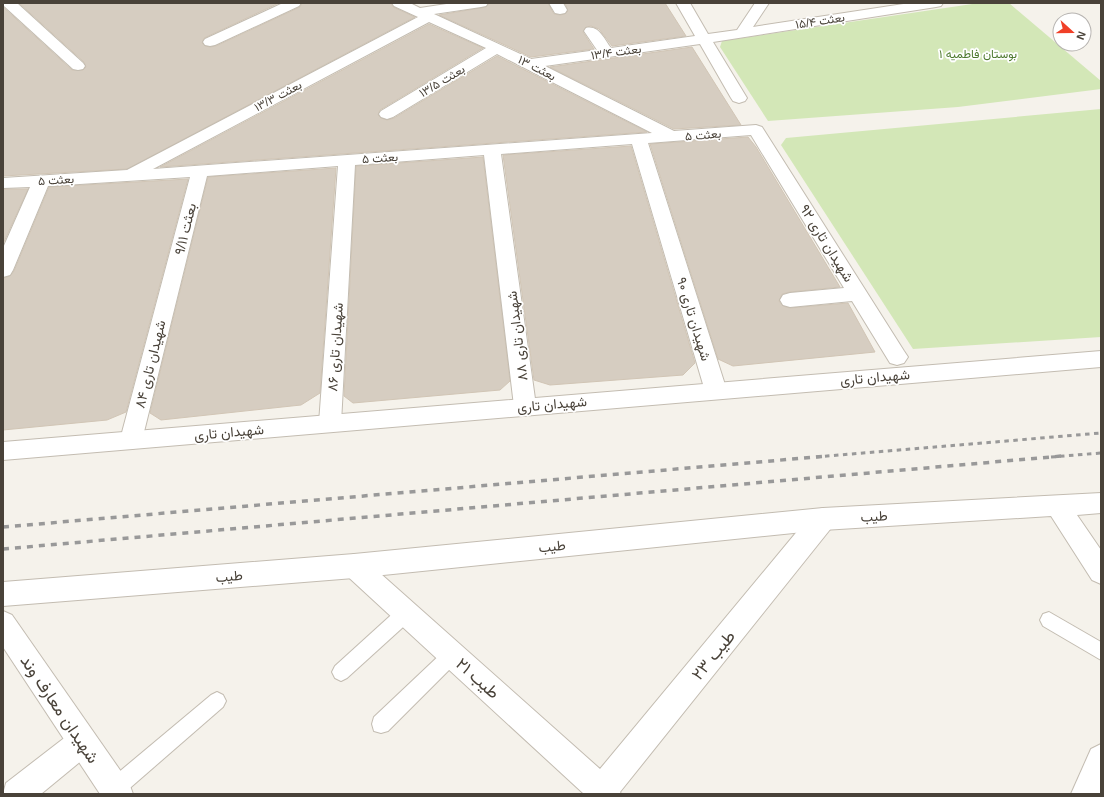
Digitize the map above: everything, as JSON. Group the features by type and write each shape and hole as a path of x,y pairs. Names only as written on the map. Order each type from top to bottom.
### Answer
{"street":[{"path":"9,3 78,66"},
{"path":"210,42 294,3"},
{"name":"بعثت ۱۳","path":"399,3 497,48 673,137"},
{"path":"424,14 481,3"},
{"path":"683,3 739,98"},
{"path":"741,34 762,3"},
{"name":"بعثت ۱۵/۴","path":"704,39 936,3"},
{"name":"بعثت ۱۳/۳","path":"128,175 424,14"},
{"path":"591,31 607,53"},
{"name":"بعثت ۱۳/۴","path":"529,64 704,39"},
{"name":"بعثت ۱۳/۵","path":"387,114 497,48"},
{"name":"بعثت ۵","path":"3,183 200,171 639,140 756,130"},
{"name":"شهیدان تاری ۹۲","path":"756,130 897,357"},
{"name":"شهیدان تاری ۹۰","path":"639,140 673,246 716,391"},
{"name":"شهیدان تاری ۸۸","path":"492,150 525,406"},
{"name":"شهیدان تاری ۸۶","path":"330,423 348,160"},
{"name":"بعثت ۹/۱۱","path":"170,288 200,171"},
{"path":"3,270 41,181"},
{"name":"شهیدان تاری ۸۴","path":"131,440 170,288"},
{"path":"790,300 858,293"},
{"name":"شهیدان تاری","path":"3,451 525,406 1101,359"},
{"name":"طیب","path":"3,594 354,566 823,519 1101,503"},
{"path":"1058,506 1101,572"},
{"name":"طیب ۲۳","path":"603,793 823,519"},
{"name":"طیب ۲‍۱","path":"354,566 603,793"},
{"name":"شهیدان معارف وند","path":"3,624 116,792"},
{"path":"17,794 82,742"},
{"path":"1086,794 1101,759"}],"lane":[{"path":"341,672 406,613"},
{"path":"1048,620 1101,652"},
{"path":"381,724 452,655"},
{"path":"116,792 217,701"}],"green space":[{"name":"بوستان فاطمیه ۱","path":"979,3 1009,3 1052,39 1052,52 1067,52 1101,81 1101,89 958,107 768,121 720,47 722,41"},
{"path":"1101,109 1101,337 913,349 781,145 786,138"}],"building":[{"path":"19,3 279,3 204,38 202,43 205,46 210,47 216,46 300,7 302,3 391,3 393,7 415,17 127,169 3,176 3,7 72,70 83,70 86,67 84,62"},
{"path":"489,3 548,3 554,14 560,15 565,14 568,11 565,3 665,3 686,36 612,46 599,29 591,26 586,27 583,32 594,49 531,57 439,15 486,7"},
{"path":"429,24 483,48 380,110 378,115 381,118 387,120 394,118 497,56 647,132 160,167"},
{"path":"692,47 741,125 674,129 550,67"},
{"path":"748,137 756,147 840,287 790,292 782,294 779,301 783,306 790,308 848,303 875,352 733,366 718,359 650,144"},
{"path":"631,146 695,363 683,375 550,385 534,380 503,155"},
{"path":"483,157 510,381 500,390 353,403 344,396 356,166"},
{"path":"336,168 320,393 301,405 161,420 150,413 208,177"},
{"path":"188,179 126,412 107,420 3,430 3,278 10,276 14,271 49,187"},
{"path":"3,189 28,189 3,244"}],"railway":[{"path":"816,457 1101,433"},
{"path":"1051,457 1101,453"},
{"path":"3,527 828,456"},
{"path":"3,549 1062,456"}]}
